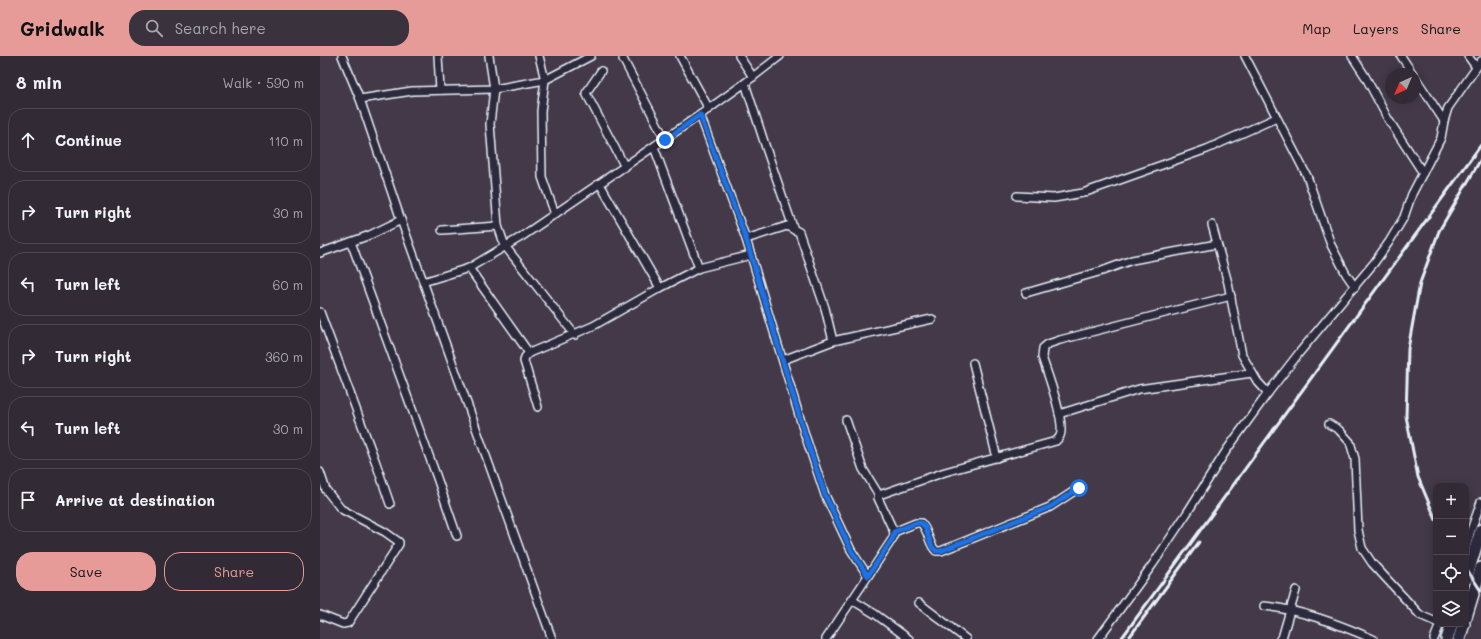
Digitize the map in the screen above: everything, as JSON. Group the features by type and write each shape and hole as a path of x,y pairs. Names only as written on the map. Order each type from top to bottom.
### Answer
{"main road":[{"path":"1469,569 1481,530"},
{"path":"1469,607 1481,568"},
{"path":"1447,639 1451,627"},
{"path":"1459,639 1463,627"}],"street":[{"path":"342,56 360,99 423,282 552,639"},
{"path":"438,56 440,90"},
{"path":"489,56 494,89 490,124 498,226 505,246 575,335"},
{"path":"539,56 544,80 541,111 542,177 555,214"},
{"path":"360,99 412,91 494,89 544,80 591,56"},
{"path":"680,56 709,109"},
{"path":"739,56 753,77"},
{"path":"423,282 469,268 505,246 665,140 780,56"},
{"path":"1245,56 1306,176 1326,227 1331,245 1346,274 1355,286"},
{"path":"1352,56 1365,76 1388,119 1423,173"},
{"path":"1401,56 1409,68"},
{"path":"1468,56 1476,67"},
{"path":"623,60 665,140"},
{"path":"1098,639 1153,564 1226,451 1268,393 1389,242 1404,217 1412,194 1441,138 1448,108 1481,60"},
{"path":"601,71 586,92 624,167"},
{"path":"745,83 794,230"},
{"path":"1421,86 1444,121"},
{"path":"700,115 746,239 805,435 825,495 851,550 868,576"},
{"path":"1017,196 1054,198 1083,193 1207,149 1276,118"},
{"path":"654,147 699,268"},
{"path":"600,184 660,288"},
{"path":"320,253 370,235 401,220"},
{"path":"442,230 498,226"},
{"path":"746,239 787,226 799,232 826,308 833,341"},
{"path":"1212,226 1228,283 1242,355 1252,373 1268,393"},
{"path":"351,242 436,474 457,536"},
{"path":"1026,293 1102,271 1132,260 1217,244"},
{"path":"538,407 524,361 525,357 529,353 575,335 593,326 699,268 751,255"},
{"path":"469,268 529,353"},
{"path":"879,495 945,472 1056,441 1060,438 1061,433 1059,414 1042,357 1043,348 1048,344 1117,324 1231,296"},
{"path":"320,312 390,504"},
{"path":"783,360 833,341 932,319"},
{"path":"973,364 997,458"},
{"path":"1059,414 1139,390 1252,373"},
{"path":"826,639 893,538 894,532 878,498 879,495 863,469 846,420"},
{"path":"1329,424 1339,430 1350,442 1355,459 1358,530 1362,548 1372,563 1420,615 1433,621"},
{"path":"320,472 326,490 341,509 385,532 398,542 348,623 343,624 320,615"},
{"path":"894,532 916,523 921,523 925,527 932,547 936,551 941,551 1050,507 1079,488"},
{"path":"1469,537 1481,502"},
{"path":"1280,639 1282,638 1296,590"},
{"path":"852,600 875,614 908,639"},
{"path":"919,603 966,639"},
{"path":"1264,606 1290,610 1336,624 1373,639"},
{"path":"1434,639 1439,627"}],"railway":[{"path":"1121,639 1481,145"},
{"path":"1436,519 1418,477 1406,416 1408,349 1420,283 1439,231 1481,159"},
{"path":"1128,639 1199,542"},
{"path":"1469,573 1481,591"}],"route":[{"path":"665,140 700,115 746,239 805,435 825,495 851,550 868,576 893,538 894,532 916,523 921,523 925,527 932,547 936,551 941,551 1050,507 1079,488"}]}
